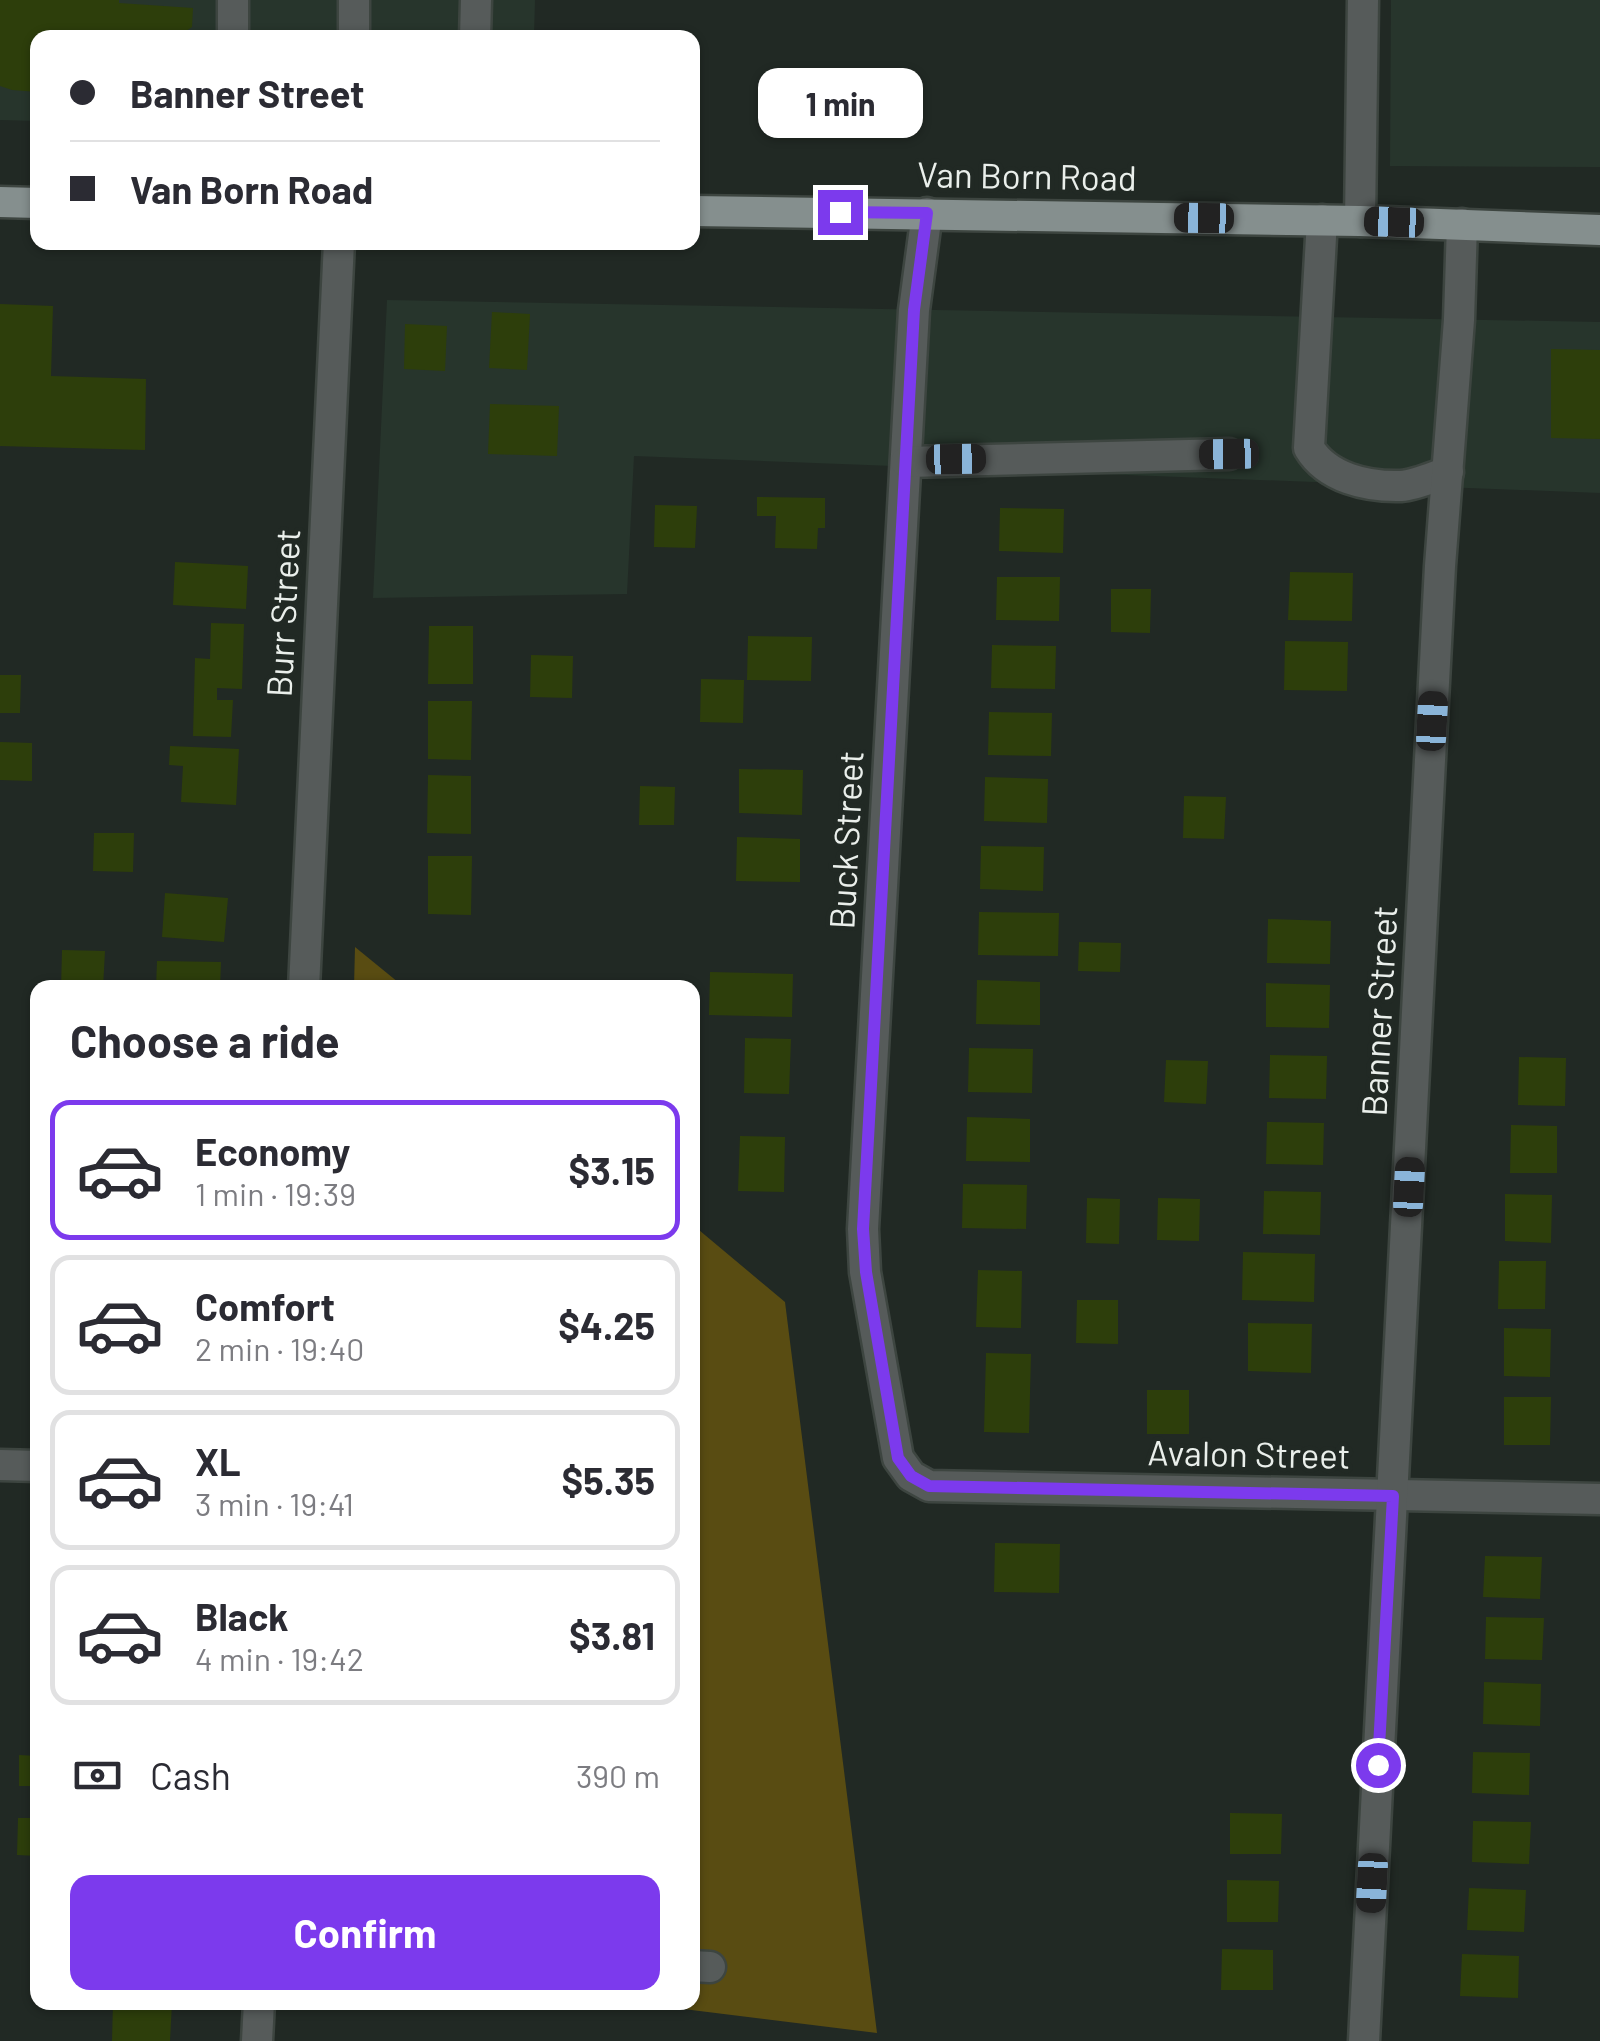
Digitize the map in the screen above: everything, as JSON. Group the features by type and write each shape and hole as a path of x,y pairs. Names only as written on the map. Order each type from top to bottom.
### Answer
{"main road":[{"path":"0,202 30,203"},
{"name":"Van Born Road","path":"700,211 1360,220 1600,230"}],"street":[{"path":"232,0 233,30"},
{"path":"354,0 354,30"},
{"path":"475,30 476,0"},
{"path":"1360,220 1364,0"},
{"name":"Buck Street","path":"904,1467 898,1458 866,1272 863,1229 914,310 927,213"},
{"path":"1322,220 1310,448 1319,464 1350,479 1404,486 1448,472"},
{"name":"Banner Street","path":"1364,2041 1462,224"},
{"name":"Burr Street","path":"304,980 339,250"},
{"path":"906,462 1229,454"},
{"path":"0,1465 30,1466"},
{"name":"Avalon Street","path":"904,1467 929,1486 1600,1499"},
{"path":"257,2041 259,2010"}],"shaded area":[{"path":"0,0 535,0 534,30 30,30 30,121 0,120"},
{"path":"1391,0 1600,0 1600,167 1390,166"},
{"path":"387,300 1600,322 1600,493 634,456 627,594 373,598"},
{"path":"355,947 395,980 354,980"},
{"path":"700,1231 785,1302 877,2033 691,2010 700,2010"}],"building":[{"path":"0,0 119,0 193,8 192,27 188,30 30,30 30,91 0,86"},
{"path":"0,304 53,306 51,376 146,379 145,450 0,446"},
{"path":"492,312 530,314 527,370 489,368"},
{"path":"405,324 447,326 445,371 404,369"},
{"path":"1551,349 1600,350 1600,439 1551,438"},
{"path":"490,404 559,406 557,456 488,454"},
{"path":"757,497 825,498 825,528 818,528 817,549 775,548 776,516 757,516"},
{"path":"655,505 697,506 695,548 654,547"},
{"path":"1000,508 1064,509 1063,553 999,551"},
{"path":"175,562 248,566 246,609 173,605"},
{"path":"1290,572 1353,573 1352,621 1288,620"},
{"path":"997,577 1060,577 1059,621 996,620"},
{"path":"1111,589 1151,589 1150,633 1111,632"},
{"path":"211,623 244,624 242,689 217,688 217,700 233,700 231,737 193,736 195,658 210,659"},
{"path":"429,626 473,626 473,684 428,684"},
{"path":"748,636 812,637 811,681 747,680"},
{"path":"1285,641 1348,642 1347,691 1284,690"},
{"path":"992,645 1056,646 1055,689 991,688"},
{"path":"531,655 573,656 572,698 530,697"},
{"path":"0,675 21,675 20,713 0,713"},
{"path":"701,679 744,680 743,723 700,722"},
{"path":"428,701 472,701 471,760 428,759"},
{"path":"989,712 1052,713 1051,756 988,755"},
{"path":"0,742 32,743 32,781 0,780"},
{"path":"170,746 239,749 236,805 181,802 183,766 169,765"},
{"path":"739,769 803,770 802,815 739,813"},
{"path":"428,775 471,776 471,834 427,833"},
{"path":"985,777 1048,779 1047,823 984,821"},
{"path":"640,786 675,787 674,825 639,825"},
{"path":"1184,796 1226,797 1224,839 1183,838"},
{"path":"94,833 134,833 133,872 93,871"},
{"path":"737,837 800,839 800,882 736,881"},
{"path":"981,846 1044,847 1043,891 980,889"},
{"path":"428,856 472,856 471,915 428,914"},
{"path":"165,893 228,898 224,942 162,937"},
{"path":"979,912 1059,913 1058,956 978,955"},
{"path":"1268,919 1331,921 1330,964 1267,963"},
{"path":"1079,942 1121,943 1120,972 1078,971"},
{"path":"62,950 105,951 103,980 61,980"},
{"path":"157,961 221,962 220,980 156,980"},
{"path":"710,972 793,974 792,1017 709,1015"},
{"path":"977,980 1040,982 1040,1025 976,1024"},
{"path":"1266,983 1330,985 1329,1028 1266,1027"},
{"path":"745,1038 791,1039 789,1094 744,1093"},
{"path":"969,1048 1033,1049 1032,1093 968,1092"},
{"path":"1270,1055 1327,1056 1326,1099 1269,1098"},
{"path":"1519,1057 1566,1058 1565,1106 1518,1105"},
{"path":"1166,1060 1208,1061 1206,1104 1164,1102"},
{"path":"967,1117 1030,1119 1030,1162 966,1161"},
{"path":"1267,1122 1324,1123 1323,1165 1266,1164"},
{"path":"1511,1125 1557,1126 1557,1173 1510,1173"},
{"path":"740,1136 785,1137 784,1192 738,1191"},
{"path":"963,1184 1027,1185 1026,1229 962,1228"},
{"path":"1264,1191 1321,1192 1320,1235 1263,1234"},
{"path":"1505,1194 1552,1195 1551,1243 1505,1241"},
{"path":"1087,1198 1120,1199 1119,1244 1086,1243"},
{"path":"1158,1198 1200,1199 1199,1241 1157,1240"},
{"path":"1243,1252 1315,1254 1314,1302 1242,1300"},
{"path":"1499,1261 1546,1261 1545,1309 1498,1309"},
{"path":"978,1270 1022,1271 1021,1328 976,1327"},
{"path":"1077,1300 1118,1300 1118,1344 1076,1343"},
{"path":"1248,1323 1312,1324 1311,1373 1248,1371"},
{"path":"1504,1328 1551,1329 1550,1377 1504,1376"},
{"path":"986,1353 1031,1354 1029,1433 984,1432"},
{"path":"1147,1390 1189,1390 1189,1434 1147,1434"},
{"path":"1504,1397 1551,1397 1550,1445 1504,1445"},
{"path":"995,1543 1060,1544 1059,1593 994,1592"},
{"path":"1485,1556 1542,1557 1540,1599 1483,1597"},
{"path":"1486,1617 1544,1618 1542,1660 1485,1659"},
{"path":"1484,1682 1541,1684 1540,1726 1483,1724"},
{"path":"1473,1752 1530,1753 1529,1795 1472,1793"},
{"path":"19,1755 30,1756 30,1786 19,1786"},
{"path":"1230,1813 1282,1814 1281,1854 1230,1854"},
{"path":"18,1818 30,1818 30,1856 17,1855"},
{"path":"1473,1821 1531,1822 1529,1864 1472,1862"},
{"path":"1227,1880 1279,1881 1278,1922 1227,1922"},
{"path":"1469,1888 1526,1890 1524,1932 1467,1930"},
{"path":"1222,1949 1273,1950 1273,1990 1221,1990"},
{"path":"1462,1954 1519,1956 1518,1998 1460,1996"},
{"path":"113,2010 172,2010 170,2041 112,2041"}],"route":[{"path":"840,212 927,213 914,310 863,1229 866,1272 898,1458 911,1476 929,1486 1393,1496 1378,1765"}]}
